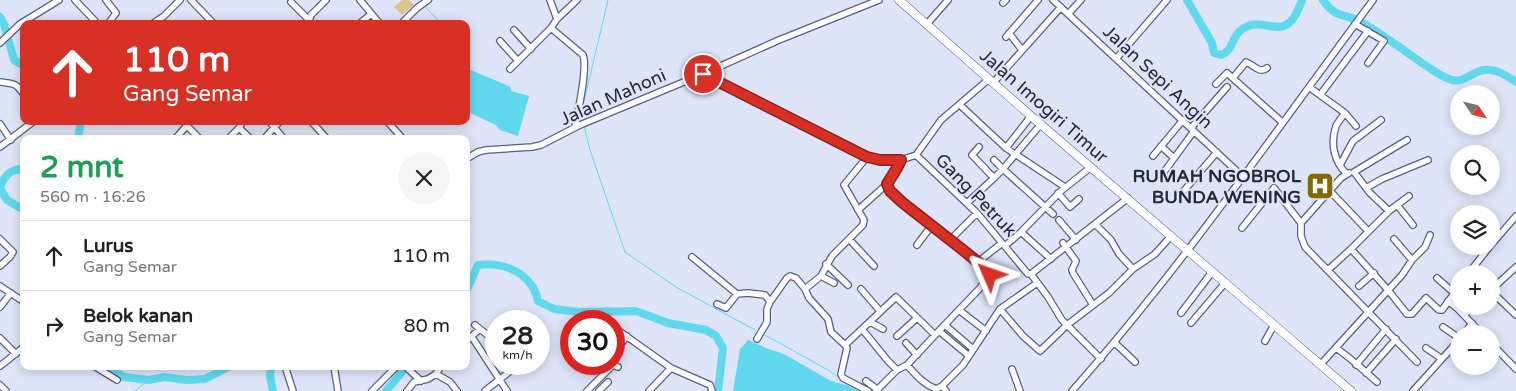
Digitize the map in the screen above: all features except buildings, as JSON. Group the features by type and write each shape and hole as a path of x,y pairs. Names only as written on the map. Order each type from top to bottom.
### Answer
{"main road":[{"name":"Jalan Imogiri Timur","path":"900,0 1031,116 1352,391"}],"street":[{"path":"26,20 59,0"},
{"path":"75,0 94,20"},
{"path":"106,0 116,13 111,20"},
{"path":"159,20 180,0"},
{"path":"191,0 210,20"},
{"path":"309,20 315,10 326,0"},
{"path":"360,0 376,20"},
{"path":"406,20 428,0"},
{"path":"550,0 558,19"},
{"path":"510,69 577,0"},
{"name":"Jalan Mahoni","path":"470,157 486,150 541,145 552,141 587,122 779,40 879,0"},
{"path":"927,24 948,0"},
{"path":"1022,50 1007,35 1038,0"},
{"name":"Jalan Sepi Angin","path":"1053,0 1242,176"},
{"path":"1068,14 1081,0"},
{"path":"1116,59 1167,0"},
{"path":"1073,391 1115,343 1187,250 1373,0"},
{"path":"291,2 306,20"},
{"path":"703,74 867,157 880,160 901,160 916,155 941,120 991,81 1022,50 1060,7"},
{"path":"364,20 371,14"},
{"path":"0,43 20,24"},
{"path":"1356,24 1384,41 1368,63"},
{"path":"551,28 584,58 578,126"},
{"path":"514,30 531,49"},
{"path":"1320,95 1367,30"},
{"path":"500,42 518,61"},
{"path":"1233,78 1246,62 1259,70 1267,68"},
{"path":"1216,84 1226,73 1282,122"},
{"path":"0,82 13,83 20,89"},
{"path":"1164,172 1193,130 1227,87"},
{"path":"1309,87 1345,113 1356,126"},
{"path":"960,105 1006,148 1065,187"},
{"path":"1345,113 1336,127 1333,148 1340,165 1347,174"},
{"path":"1006,148 1031,116"},
{"path":"1153,156 1183,120"},
{"path":"1340,165 1353,140 1381,120"},
{"path":"0,124 11,140"},
{"path":"967,203 1003,169 1041,124"},
{"path":"0,147 29,125"},
{"path":"179,135 188,125"},
{"path":"232,135 241,125"},
{"path":"272,125 281,135"},
{"path":"315,125 323,135"},
{"path":"391,125 399,135"},
{"path":"239,128 247,135"},
{"path":"1301,223 1347,174 1354,172 1407,140"},
{"path":"1162,146 1174,158"},
{"path":"979,147 972,155 994,178"},
{"path":"1182,193 1217,152"},
{"name":"Gang Petruk","path":"916,155 977,213 1027,274 1031,274 1062,320 1100,359"},
{"path":"805,289 821,276 832,256 864,222 844,185 867,157"},
{"path":"858,210 887,184 901,160"},
{"path":"994,160 1053,214"},
{"path":"1366,188 1382,179 1428,160"},
{"path":"978,262 1021,232 1065,187 1091,167"},
{"path":"1354,172 1366,188 1389,211"},
{"path":"866,381 877,391 897,370 907,365 917,355 990,275 978,262 896,197 887,184"},
{"path":"1242,228 1274,188 1301,223 1301,236 1305,247 1417,362"},
{"path":"1330,191 1368,230"},
{"path":"1058,194 1070,207 1079,199"},
{"path":"1328,270 1368,230 1409,196"},
{"path":"1031,274 1051,259 1065,245 1076,240 1128,198"},
{"path":"1396,205 1413,225"},
{"path":"950,239 977,213"},
{"path":"1500,235 1516,216"},
{"path":"1059,220 1076,240"},
{"path":"1095,224 1111,240 1119,254 1133,269"},
{"path":"917,245 932,225"},
{"path":"1021,232 1051,259"},
{"path":"1321,364 1402,275 1412,260 1425,247 1430,235"},
{"path":"1000,309 1038,351 1133,269 1155,254 1171,236"},
{"path":"0,239 12,252 10,257 0,266"},
{"path":"849,239 874,266"},
{"path":"1394,239 1412,260"},
{"path":"1065,245 1076,261 1072,270 1093,305"},
{"path":"1351,249 1374,273 1405,313 1410,315 1426,298 1440,310 1450,298"},
{"path":"692,257 737,294 766,295 770,302"},
{"path":"826,264 848,285"},
{"path":"1500,281 1516,266"},
{"path":"1180,313 1212,272"},
{"path":"1359,286 1374,273"},
{"path":"757,339 766,322 767,309 770,302 790,276 796,278 805,289 809,298 830,321 831,332 848,348 841,374 843,378 868,391"},
{"path":"821,276 834,283"},
{"path":"1437,278 1450,289"},
{"path":"907,365 924,383 936,389 944,389 963,365 1000,309 1037,283"},
{"path":"1191,323 1225,283"},
{"path":"0,286 20,299"},
{"path":"862,289 880,311"},
{"path":"0,307 12,293"},
{"path":"717,304 726,308 737,294"},
{"path":"845,345 896,297 917,318 969,356"},
{"path":"1500,299 1516,315"},
{"path":"1448,301 1472,323"},
{"path":"959,310 986,332"},
{"path":"897,336 917,318"},
{"path":"870,322 883,330"},
{"path":"474,324 485,333"},
{"path":"945,325 973,350"},
{"path":"1265,341 1274,325"},
{"path":"1443,327 1450,332"},
{"path":"480,329 472,337 507,391"},
{"path":"862,329 897,370"},
{"path":"1356,365 1386,329"},
{"path":"625,339 627,336 671,368 710,385 712,391"},
{"path":"0,338 16,354"},
{"path":"1366,373 1396,339"},
{"path":"906,343 917,355"},
{"path":"1115,343 1135,362"},
{"path":"1336,348 1351,358 1356,365 1377,382"},
{"path":"1426,348 1442,359"},
{"path":"0,366 20,350"},
{"path":"1414,391 1450,350"},
{"path":"1500,352 1516,369"},
{"path":"649,391 671,368"},
{"path":"1012,369 1020,391"},
{"path":"101,370 117,380"},
{"path":"286,370 294,391"},
{"path":"334,370 338,391"},
{"path":"372,391 393,370"},
{"path":"409,370 421,381"},
{"path":"407,391 414,382 436,374 438,370"},
{"path":"436,374 450,382 457,391"},
{"path":"485,391 506,375"},
{"path":"587,391 603,375"},
{"path":"599,391 608,382"},
{"path":"0,385 6,391"}],"shaded area":[{"path":"402,0 409,0 414,5 402,15 394,7"}],"water":[{"path":"470,70 511,87 511,91 529,96 518,136 500,130 496,125 470,113"},
{"path":"748,340 784,354 831,381 849,386 856,391 733,391 740,349"}],"waterway":[{"path":"433,0 425,7 438,20"},
{"path":"584,122 581,114 608,0"},
{"path":"1187,0 1212,43 1214,53 1221,55 1228,51 1240,31 1249,26 1258,24 1282,27 1289,23 1302,0"},
{"path":"1323,0 1336,13 1361,22 1448,79 1461,80 1480,71 1493,70 1516,82"},
{"path":"0,17 4,24 14,60 20,64"},
{"path":"79,135 80,125"},
{"path":"584,126 590,150 625,252 676,287 755,330"},
{"path":"0,187 9,174 20,169"},
{"path":"0,188 7,200 20,208"},
{"path":"470,283 478,265 501,266 521,275 533,288 538,301 554,309 579,312 636,311 668,323 706,330 716,336 723,348 718,391"},
{"path":"765,335 841,379"},
{"path":"113,370 124,377 149,380 164,377 187,380 205,379 222,370"},
{"path":"271,370 273,391"},
{"path":"386,391 404,370"},
{"path":"134,391 149,380"},
{"path":"846,382 857,391"}],"place":[{"name":"RUMAH NGOBROL BUNDA WENING","path":"1320,186"}],"route":[{"path":"703,74 869,158 901,160 888,180 887,186 890,191 978,262 990,275"}]}
